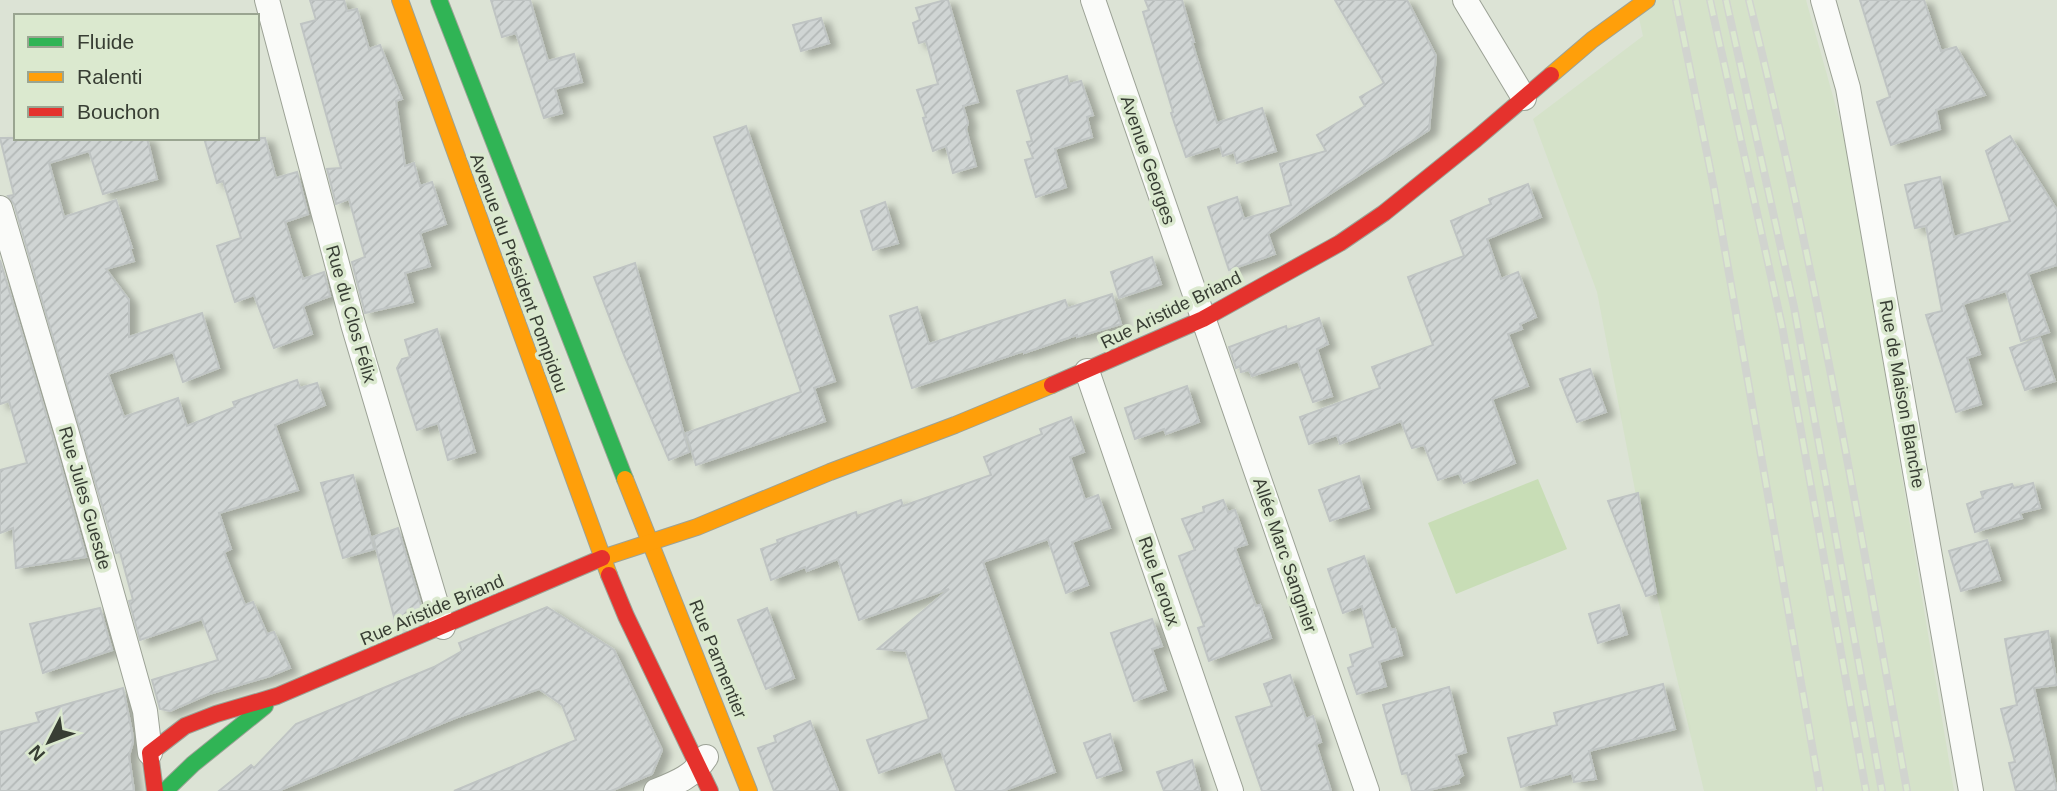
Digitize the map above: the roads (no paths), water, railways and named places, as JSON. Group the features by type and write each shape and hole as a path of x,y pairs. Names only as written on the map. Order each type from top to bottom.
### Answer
{"main road":[{"name":"Avenue du Président Pompidou","path":"400,0 602,558"},
{"name":"Avenue du Président Pompidou","path":"439,0 649,542"},
{"name":"Rue Aristide Briand","path":"150,753 185,726 277,696 443,627 568,571 697,527 830,472 955,425 1087,371 1203,319 1340,243 1384,213 1592,40 1647,0"},
{"path":"502,283 550,366"},
{"path":"686,548 697,527"},
{"path":"630,528 649,542"},
{"name":"Rue Parmentier","path":"649,542 749,791"},
{"path":"602,558 622,572"},
{"path":"602,558 626,616 710,791"},
{"path":"671,595 679,567"},
{"name":"Rue Aristide Briand","path":"165,791 193,764 277,696"},
{"path":"713,745 728,775 741,791"},
{"name":"Rue Jules Guesde","path":"150,753 155,791"}],"street":[{"name":"Rue du Clos Félix","path":"267,0 353,324 443,627"},
{"name":"Avenue Georges","path":"1093,0 1203,319"},
{"path":"1465,0 1524,98"},
{"name":"Rue de Maison Blanche","path":"1823,0 1848,88 1971,791"},
{"name":"Rue Jules Guesde","path":"0,208 145,711 150,753"},
{"name":"Allée Marc Sangnier","path":"1203,319 1367,791"},
{"name":"Rue Leroux","path":"1087,371 1231,791"},
{"path":"656,791 699,768 723,722"}],"railway":[{"path":"1676,0 1714,188 1820,791"},
{"path":"1710,0 1782,326 1866,791"},
{"path":"1726,0 1794,307 1882,791"},
{"path":"1749,0 1815,295 1907,791"}]}
